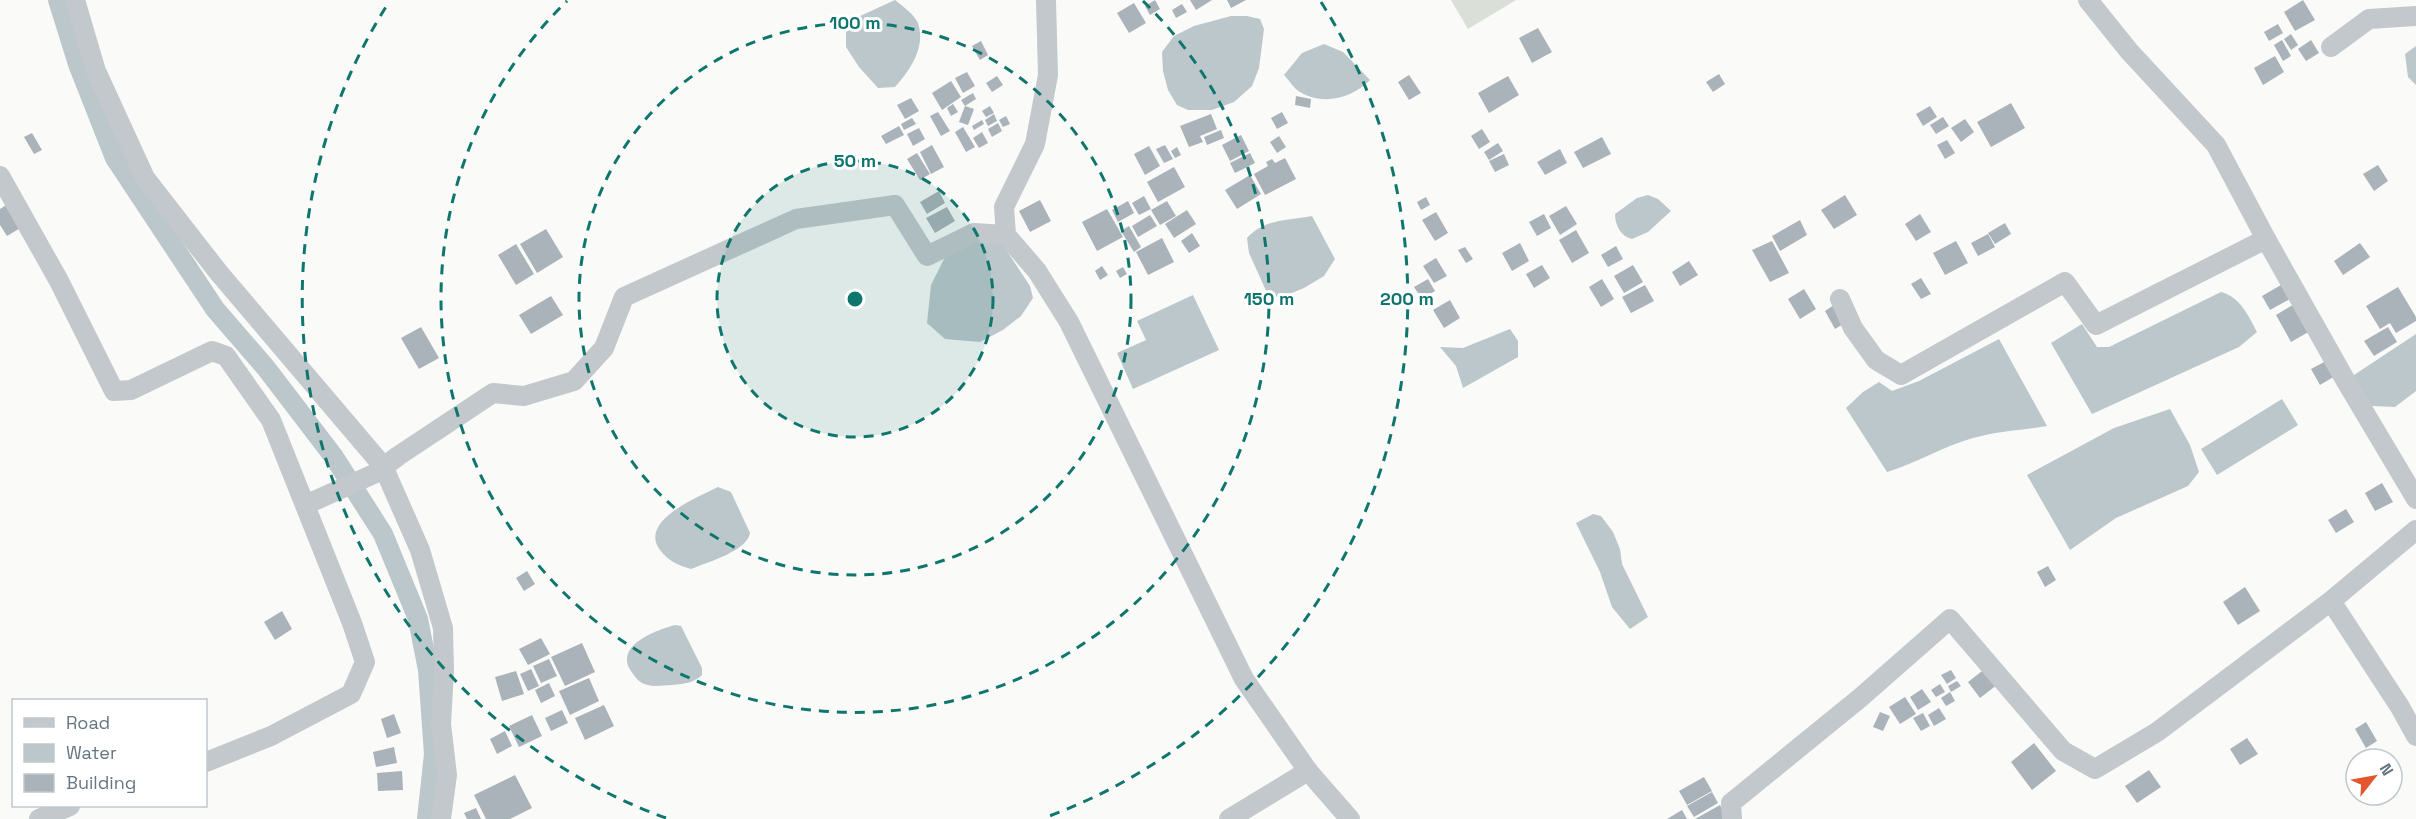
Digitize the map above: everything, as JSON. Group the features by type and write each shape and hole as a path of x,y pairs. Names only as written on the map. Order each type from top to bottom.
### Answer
{"street":[{"path":"75,0 96,71 145,178 219,273 380,470 420,550 443,628 444,671 441,724 447,775 441,819"},
{"path":"1046,0 1048,75 1035,144 1004,207 1006,235 1037,271 1069,322 1244,679 1308,771 1350,819"},
{"path":"2088,0 2129,51 2216,145 2347,383 2416,499"},
{"path":"2331,47 2369,19 2416,16"},
{"path":"0,176 59,281 114,391 131,390 212,351 225,356 271,420 352,623 365,662 351,694 271,736 207,762"},
{"path":"305,506 380,470 493,393 524,396 574,381 604,348 624,297 796,219 895,205 927,256 974,233 1006,235"},
{"path":"1840,299 1853,328 1876,360 1901,375 2065,282 2096,325 2266,239"},
{"path":"1732,819 1731,803 1860,698 1950,619 2063,751 2095,769 2157,732 2331,601 2416,530"},
{"path":"2331,601 2400,707 2416,736"},
{"path":"1229,819 1308,771"},
{"path":"39,819 68,807"}],"shaded area":[{"path":"1451,0 1516,0 1468,29"}],"water":[{"path":"895,0 908,10 918,23 920,41 911,66 895,87 878,88 859,67 846,47 846,27 858,17"},
{"path":"1231,16 1260,19 1264,29 1259,68 1252,86 1234,102 1212,110 1188,110 1177,105 1168,90 1163,71 1162,52 1174,36 1194,26"},
{"path":"1324,44 1343,52 1370,80 1355,91 1337,98 1319,99 1298,91 1284,75 1302,53"},
{"path":"2416,46 2416,85 2408,77 2405,54"},
{"path":"1648,195 1658,199 1671,211 1648,232 1632,239 1628,238 1619,230 1615,214 1637,198"},
{"path":"1312,216 1335,259 1324,276 1304,288 1280,298 1268,295 1249,253 1247,238 1269,224"},
{"path":"999,239 1030,286 1033,298 1021,316 1003,330 980,342 945,339 927,323 931,285 946,255 974,243"},
{"path":"2221,292 2228,294 2238,302 2257,332 2239,347 2092,414 2051,343 2082,324 2097,347 2109,347"},
{"path":"1193,295 1219,350 1133,389 1117,353 1146,340 1137,321"},
{"path":"1510,329 1518,341 1518,357 1463,388 1456,366 1440,347 1463,348"},
{"path":"2416,334 2416,391 2395,407 2372,406 2348,379"},
{"path":"1999,339 2047,426 1973,438 1887,472 1846,408 1863,392 1879,382 1892,391 1919,381"},
{"path":"2282,399 2298,425 2217,475 2201,449"},
{"path":"2170,409 2190,445 2199,472 2188,486 2116,518 2070,550 2027,475 2114,428"},
{"path":"718,487 731,492 750,533 747,539 726,555 691,569 666,557 655,539 657,529 663,520 673,511"},
{"path":"1593,514 1601,516 1613,532 1620,549 1622,564 1648,617 1630,629 1612,607 1600,572 1576,523"},
{"path":"675,625 681,626 702,668 702,675 680,684 654,686 643,683 631,671 627,662 628,654 640,640"}],"building":[{"path":"1155,0 1160,9 1150,15 1145,6"},
{"path":"1190,0 1212,0 1196,10"},
{"path":"1227,0 1246,0 1231,8"},
{"path":"2303,0 2315,20 2295,31 2284,12"},
{"path":"1134,3 1146,23 1129,33 1117,13"},
{"path":"1182,4 1187,12 1176,18 1172,10"},
{"path":"2278,24 2283,33 2269,41 2264,32"},
{"path":"1538,28 1552,52 1532,63 1519,38"},
{"path":"2291,34 2298,45 2291,50 2284,39"},
{"path":"2282,40 2291,56 2283,61 2274,45"},
{"path":"2311,40 2319,53 2306,61 2298,49"},
{"path":"981,41 988,55 980,60 972,46"},
{"path":"2275,56 2284,72 2263,85 2254,68"},
{"path":"967,72 975,86 963,93 955,78"},
{"path":"1719,74 1725,84 1713,92 1706,82"},
{"path":"1409,75 1421,93 1409,100 1398,82"},
{"path":"997,76 1003,85 992,92 986,83"},
{"path":"1508,76 1519,95 1489,113 1478,93"},
{"path":"951,81 961,97 942,110 932,93"},
{"path":"973,93 976,99 965,106 961,100"},
{"path":"1296,96 1311,99 1310,108 1295,105"},
{"path":"911,98 919,111 905,119 897,105"},
{"path":"2011,103 2025,128 1991,147 1977,122"},
{"path":"953,104 958,112 951,116 947,108"},
{"path":"965,106 974,109 968,125 959,122"},
{"path":"990,106 994,113 986,117 982,111"},
{"path":"1930,106 1937,117 1923,126 1916,114"},
{"path":"938,112 950,131 941,136 930,116"},
{"path":"1282,112 1288,123 1277,129 1271,118"},
{"path":"994,114 997,121 988,126 985,120"},
{"path":"1211,114 1217,129 1200,136 1203,142 1189,147 1180,126"},
{"path":"1006,116 1010,124 1003,127 999,120"},
{"path":"1943,117 1949,126 1936,134 1930,125"},
{"path":"912,118 916,124 904,130 901,124"},
{"path":"1965,119 1974,132 1961,142 1951,128"},
{"path":"982,120 984,124 974,130 972,126"},
{"path":"998,123 1002,131 992,137 988,129"},
{"path":"899,126 904,135 886,144 881,136"},
{"path":"963,127 975,147 966,152 955,132"},
{"path":"919,128 925,139 913,146 907,134"},
{"path":"1482,129 1490,142 1479,149 1471,136"},
{"path":"1221,130 1224,138 1207,145 1204,137"},
{"path":"982,132 988,143 979,148 973,138"},
{"path":"32,133 42,150 34,154 24,137"},
{"path":"1241,135 1249,151 1230,161 1222,145"},
{"path":"1279,136 1286,147 1277,153 1270,142"},
{"path":"1602,137 1611,154 1583,168 1574,152"},
{"path":"1947,140 1955,153 1945,159 1937,145"},
{"path":"1498,143 1503,151 1489,160 1484,152"},
{"path":"932,145 944,167 931,174 920,152"},
{"path":"1165,145 1173,159 1164,163 1156,149"},
{"path":"1149,146 1160,166 1145,175 1134,154"},
{"path":"1177,147 1181,155 1175,158 1171,151"},
{"path":"1560,149 1567,163 1545,175 1537,162"},
{"path":"917,153 930,174 920,180 907,159"},
{"path":"1250,153 1255,163 1235,173 1230,163"},
{"path":"1504,154 1509,165 1495,172 1489,161"},
{"path":"1285,158 1296,179 1265,195 1254,174 1268,166 1266,162 1272,159 1275,163"},
{"path":"2378,165 2388,181 2374,191 2363,174"},
{"path":"1174,167 1185,187 1158,202 1147,182"},
{"path":"1250,175 1261,194 1237,209 1225,190"},
{"path":"939,191 945,203 927,214 920,202"},
{"path":"1845,195 1857,215 1834,229 1821,210"},
{"path":"1144,196 1151,209 1139,215 1132,203"},
{"path":"1426,197 1430,205 1421,210 1417,202"},
{"path":"1040,200 1051,221 1030,232 1019,211"},
{"path":"1128,201 1134,213 1118,222 1112,210"},
{"path":"1167,201 1176,216 1160,225 1151,210"},
{"path":"8,204 22,227 7,236 0,225 0,209"},
{"path":"1566,206 1577,224 1560,235 1549,216"},
{"path":"947,207 955,221 935,233 926,218"},
{"path":"1107,209 1123,237 1097,251 1082,222"},
{"path":"1187,210 1196,224 1174,238 1165,224"},
{"path":"1436,212 1448,233 1435,241 1422,220"},
{"path":"1544,214 1551,228 1537,236 1529,222"},
{"path":"1920,214 1931,232 1916,241 1905,224"},
{"path":"1150,215 1157,226 1138,237 1132,226"},
{"path":"1800,220 1807,235 1780,251 1772,236"},
{"path":"2005,223 2011,234 1995,244 1988,233"},
{"path":"1129,226 1141,247 1134,252 1121,231"},
{"path":"546,229 563,257 537,273 520,244"},
{"path":"1576,230 1589,253 1572,263 1559,240"},
{"path":"1192,233 1200,246 1189,253 1181,241"},
{"path":"1988,234 1995,247 1978,256 1971,243"},
{"path":"1162,238 1174,262 1148,275 1136,252"},
{"path":"1772,241 1789,273 1770,282 1752,250"},
{"path":"1956,241 1968,263 1945,275 1933,253"},
{"path":"1520,243 1529,261 1512,271 1502,253"},
{"path":"2360,243 2370,257 2343,275 2334,261"},
{"path":"516,244 534,274 516,285 498,255"},
{"path":"1616,246 1623,259 1608,267 1601,255"},
{"path":"1465,247 1473,259 1466,263 1458,250"},
{"path":"1436,258 1447,276 1434,283 1423,266"},
{"path":"1689,261 1698,275 1680,286 1672,272"},
{"path":"1542,265 1550,278 1534,288 1526,274"},
{"path":"1633,265 1643,282 1624,293 1614,276"},
{"path":"1102,266 1108,275 1100,280 1095,271"},
{"path":"1123,267 1127,274 1120,278 1116,271"},
{"path":"1921,278 1931,294 1921,299 1911,284"},
{"path":"1428,279 1435,291 1422,299 1414,287"},
{"path":"1602,279 1614,299 1601,307 1589,287"},
{"path":"1645,285 1654,301 1631,313 1622,297"},
{"path":"2281,285 2290,299 2270,310 2262,296"},
{"path":"2398,287 2416,317 2416,321 2396,333 2390,323 2380,329 2366,306"},
{"path":"1804,289 1816,309 1800,319 1788,299"},
{"path":"551,296 563,315 531,334 519,315"},
{"path":"1450,300 1460,318 1444,328 1433,310"},
{"path":"1837,303 1848,321 1835,329 1825,311"},
{"path":"2296,303 2312,330 2291,342 2276,315"},
{"path":"421,327 439,358 419,369 401,338"},
{"path":"2388,327 2397,342 2374,356 2364,341"},
{"path":"2326,361 2335,376 2320,385 2311,369"},
{"path":"2382,483 2393,502 2375,511 2365,493"},
{"path":"2346,509 2354,522 2336,533 2328,520"},
{"path":"2048,566 2056,580 2045,587 2037,572"},
{"path":"527,571 535,584 524,591 516,578"},
{"path":"2245,587 2260,611 2238,625 2223,602"},
{"path":"282,611 292,629 275,640 264,622"},
{"path":"541,638 550,654 528,665 519,649"},
{"path":"582,643 595,672 565,686 551,657"},
{"path":"549,659 557,676 541,683 533,666"},
{"path":"1986,668 1998,684 1980,698 1968,682"},
{"path":"531,669 539,686 528,691 520,674"},
{"path":"1951,670 1956,678 1947,684 1941,675"},
{"path":"516,671 524,694 502,701 495,677"},
{"path":"589,678 599,701 570,715 559,691"},
{"path":"1957,681 1961,686 1951,692 1948,686"},
{"path":"549,683 555,696 541,703 535,690"},
{"path":"1940,684 1945,692 1936,697 1931,690"},
{"path":"1922,689 1931,702 1918,710 1910,697"},
{"path":"1950,692 1955,701 1946,706 1941,698"},
{"path":"1905,697 1916,714 1900,724 1889,707"},
{"path":"604,705 614,726 585,740 575,718"},
{"path":"1939,708 1946,719 1934,726 1928,715"},
{"path":"562,710 568,723 551,731 545,718"},
{"path":"1880,712 1890,716 1883,731 1873,727"},
{"path":"1923,713 1930,726 1921,731 1913,718"},
{"path":"394,714 401,733 387,738 381,719"},
{"path":"532,715 542,736 519,747 509,726"},
{"path":"2366,722 2377,741 2365,747 2355,729"},
{"path":"505,731 512,746 497,754 490,739"},
{"path":"2247,738 2258,754 2240,765 2230,749"},
{"path":"2034,743 2056,771 2032,790 2011,762"},
{"path":"394,747 397,763 376,767 373,752"},
{"path":"2149,770 2161,787 2137,803 2125,786"},
{"path":"402,771 403,790 378,791 377,773"},
{"path":"515,775 532,808 510,819 486,819 474,795"},
{"path":"1704,777 1712,791 1687,805 1679,791"},
{"path":"1712,792 1718,803 1694,817 1687,806"},
{"path":"1720,805 1726,817 1723,819 1695,819"},
{"path":"476,808 481,819 467,819 464,813"},
{"path":"1682,810 1687,819 1667,819"}],"waterway":[{"path":"58,0 78,64 115,158 215,309 266,368 334,457 383,534 418,619 428,670 434,754 427,819"}]}
